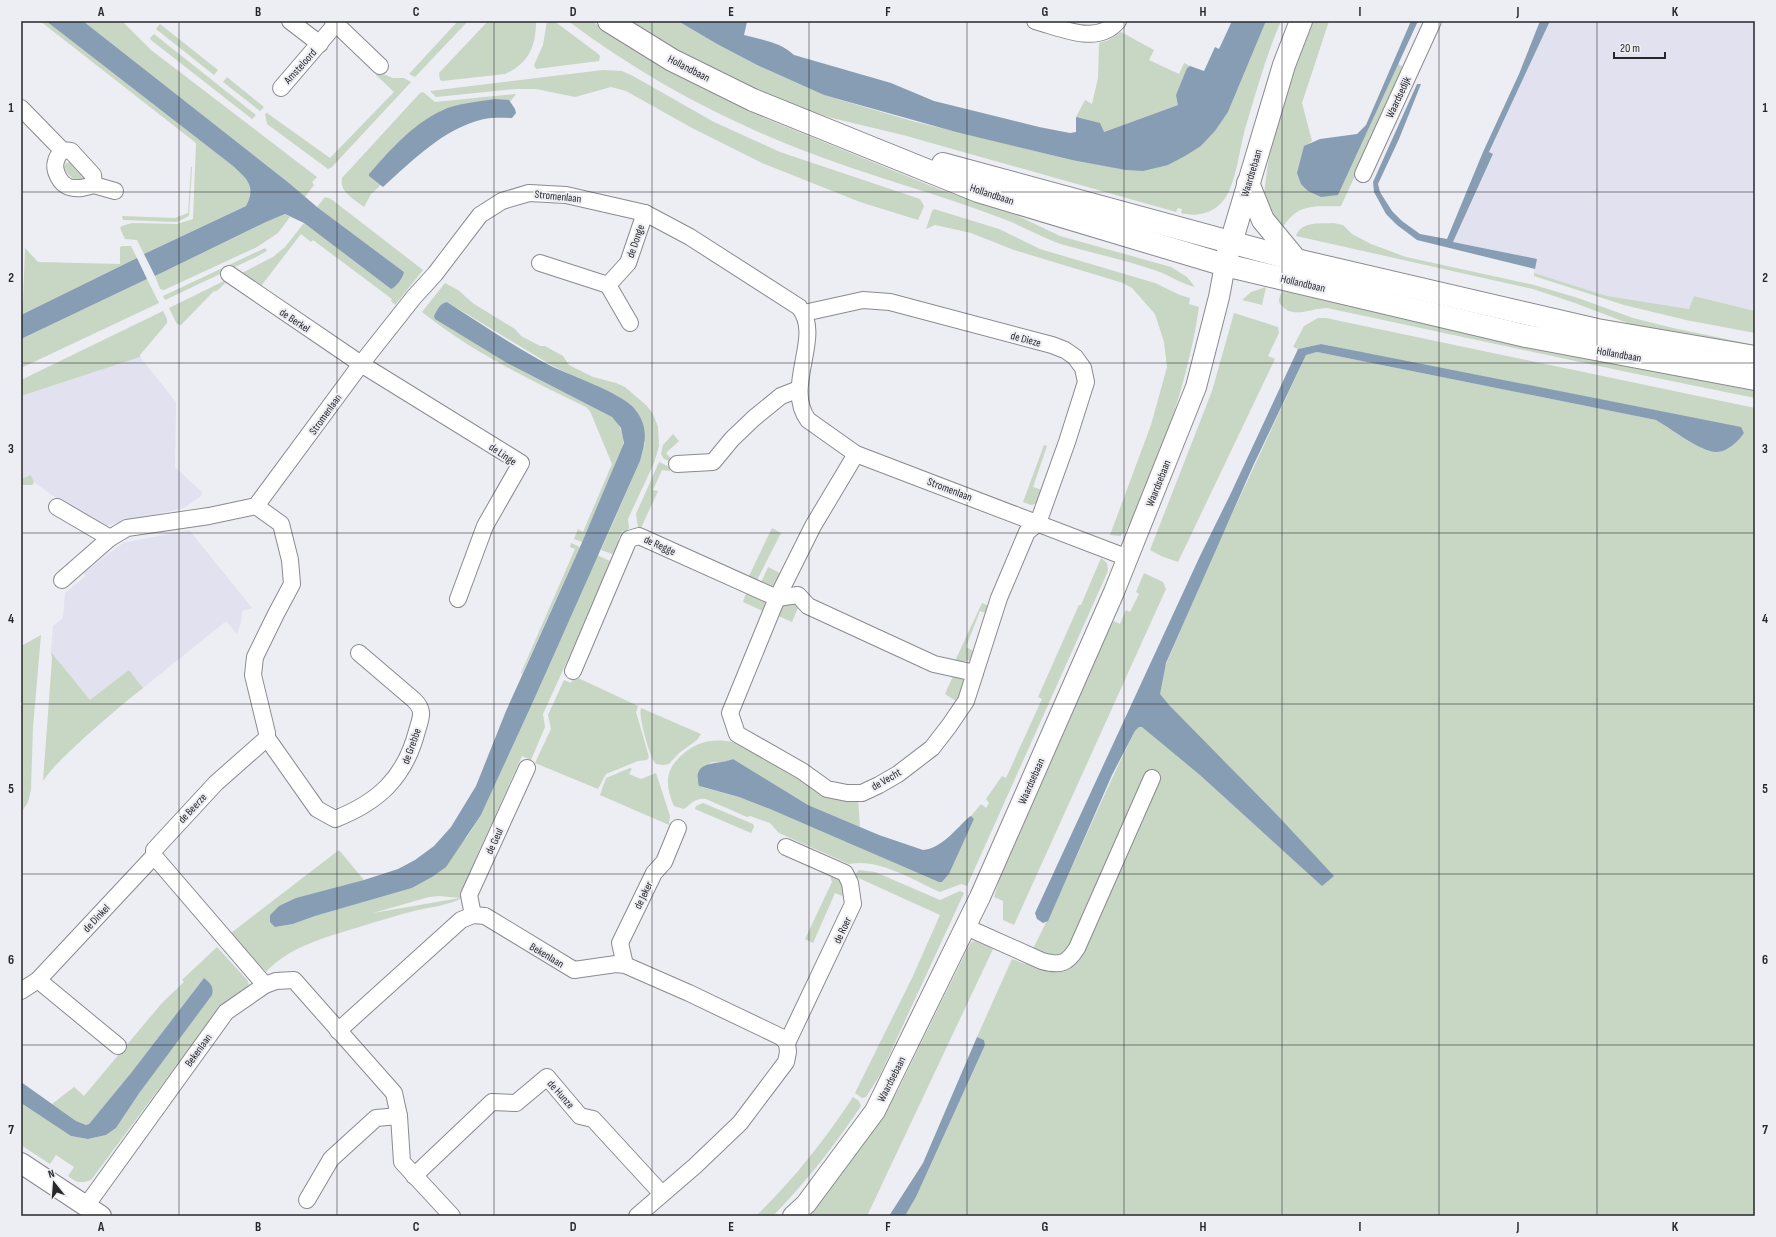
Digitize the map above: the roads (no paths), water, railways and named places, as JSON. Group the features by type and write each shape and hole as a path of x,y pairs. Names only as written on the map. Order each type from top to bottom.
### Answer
{"main road":[{"name":"Hollandbaan","path":"609,21 672,60 754,100 978,190 1225,265 1526,336 1755,379"},
{"name":"Waardsebaan","path":"1225,265 1230,241 1284,65 1301,21"},
{"name":"Hollandbaan","path":"863,143 1296,260 1597,330 1755,357"},
{"path":"1248,183 1263,220 1296,260"}],"street":[{"name":"Amsteloord","path":"290,21 320,44"},
{"path":"1035,21 1084,34 1101,33 1111,29 1118,21"},
{"name":"Waardsedijk","path":"1363,174 1433,21"},
{"name":"Amsteloord","path":"281,88 320,44 334,23 380,66"},
{"path":"21,108 62,150 71,151 93,175 94,185"},
{"path":"62,150 56,160 55,169 60,179 69,187 81,188 94,185 115,191"},
{"name":"Stromenlaan","path":"256,506 361,364 435,274 480,215 502,201 529,193 566,195 645,213 690,237 799,307 804,313 808,327 799,389 804,414 808,420 856,454 1038,522 1128,558"},
{"name":"de Donge","path":"608,285 628,263 645,213"},
{"path":"540,263 608,285 630,323"},
{"name":"Waardsebaan","path":"793,1216 806,1204 875,1111 966,927 1128,558 1196,387 1217,304 1225,265"},
{"name":"de Berkel","path":"229,274 361,364"},
{"name":"de Dieze","path":"804,313 863,300 890,302 1052,345 1065,350 1075,357 1083,368 1086,382 1067,442 1038,522"},
{"name":"de Linge","path":"361,364 520,463 485,526 458,599"},
{"path":"677,464 713,462 732,439 754,418 781,396 799,389"},
{"path":"776,598 813,526 856,454"},
{"path":"62,580 110,538 126,528 209,516 256,506 281,524 290,560 292,584 255,657 253,675 267,738"},
{"path":"57,507 110,538"},
{"name":"de Vecht","path":"776,598 730,713 737,734 802,771 827,789 847,793 862,793 898,774 932,748 966,701 1002,591 1027,532 1038,522"},
{"name":"de Regge","path":"573,671 629,539 639,536 776,598"},
{"path":"776,598 798,595 808,606 934,664 975,673"},
{"name":"de Grebbe","path":"267,738 317,809 335,819 356,810 380,794 402,770 414,741 422,713 414,700 359,653"},
{"name":"de Beerze","path":"154,856 154,850 216,783 267,738"},
{"name":"de Geul","path":"473,915 469,895 527,768"},
{"path":"966,927 1042,960 1054,964 1066,962 1077,948 1152,778"},
{"name":"de Jeker","path":"625,965 620,943 654,873 664,862 678,828"},
{"name":"de Roer","path":"786,847 845,873 850,883 854,904 787,1043"},
{"path":"154,856 265,985"},
{"name":"de Dinkel","path":"21,991 38,980 154,856"},
{"path":"338,1031 461,920 473,915"},
{"name":"Bekenlaan","path":"473,915 485,916 574,970 616,964 625,965 696,996 782,1038 787,1043"},
{"path":"38,980 118,1046"},
{"name":"Bekenlaan","path":"94,1211 226,1012 265,985 276,981 294,980 394,1093 399,1116 402,1162 452,1216"},
{"path":"637,1216 695,1166 740,1123 786,1062 788,1052 787,1043"},
{"name":"de Hunze","path":"414,1176 492,1102 516,1103 547,1077 580,1116 593,1119 662,1194"},
{"path":"307,1200 331,1159 376,1118 399,1116"},
{"path":"21,1163 94,1211"}],"water":[{"path":"46,21 83,21 289,183 317,207 404,272 399,282 391,289 304,223 285,214 155,276 144,254 246,206 250,193 249,184 243,175 233,166"},
{"path":"678,21 747,22 744,35 777,44 794,55 891,83 934,101 1039,127 1070,133 1076,132 1076,117 1100,123 1104,132 1178,105 1176,95 1187,68 1190,66 1204,71 1215,47 1219,49 1232,21 1266,21 1228,112 1215,131 1201,146 1185,156 1168,165 1143,171 1126,170 1072,160 956,132 824,95 757,65"},
{"path":"1411,21 1418,21 1338,195 1321,197 1308,191 1301,184 1297,173 1304,146 1320,139 1357,134 1366,125"},
{"path":"1540,21 1550,21 1489,152 1493,154 1453,242 1537,259 1535,269 1417,240 1397,225 1386,214 1374,192 1373,182 1417,84 1421,84 1399,139 1378,184 1380,192 1392,211 1402,221 1420,234 1447,239 1483,152 1519,74"},
{"path":"495,99 509,100 516,113 512,118 484,119 469,123 455,130 417,156 383,187 369,176 369,174 393,147 431,116 453,106"},
{"path":"137,258 147,279 21,339 21,315"},
{"path":"447,302 538,359 606,390 626,401 633,407 642,420 645,433 644,447 640,461 481,815 446,867 412,888 315,916 293,924 275,927 270,922 270,915 279,906 296,898 364,880 398,869 415,860 434,846 451,827 476,786 506,711 580,547 624,443 621,428 612,417 507,363 435,319 434,316 439,307"},
{"path":"1321,344 1741,427 1744,433 1736,443 1729,448 1721,452 1711,451 1703,449 1656,420 1317,352 1306,355 1253,466 1166,663 1160,694 1334,876 1322,886 1200,775 1142,727 1139,727 1135,731 1112,775 1048,921 1043,923 1037,919 1035,913 1200,556 1298,349"},
{"path":"733,759 808,805 879,835 923,850 930,849 942,842 969,817 971,816 974,819 949,874 942,882 939,882 770,809 739,797 699,786 699,771 703,767"},
{"path":"204,978 211,985 212,995 140,1092 116,1128 106,1135 88,1139 71,1136 21,1103 21,1082 76,1121 86,1125 89,1124 131,1073"},
{"path":"977,1037 984,1040 985,1045 916,1197 905,1216 889,1216 923,1163"}]}
